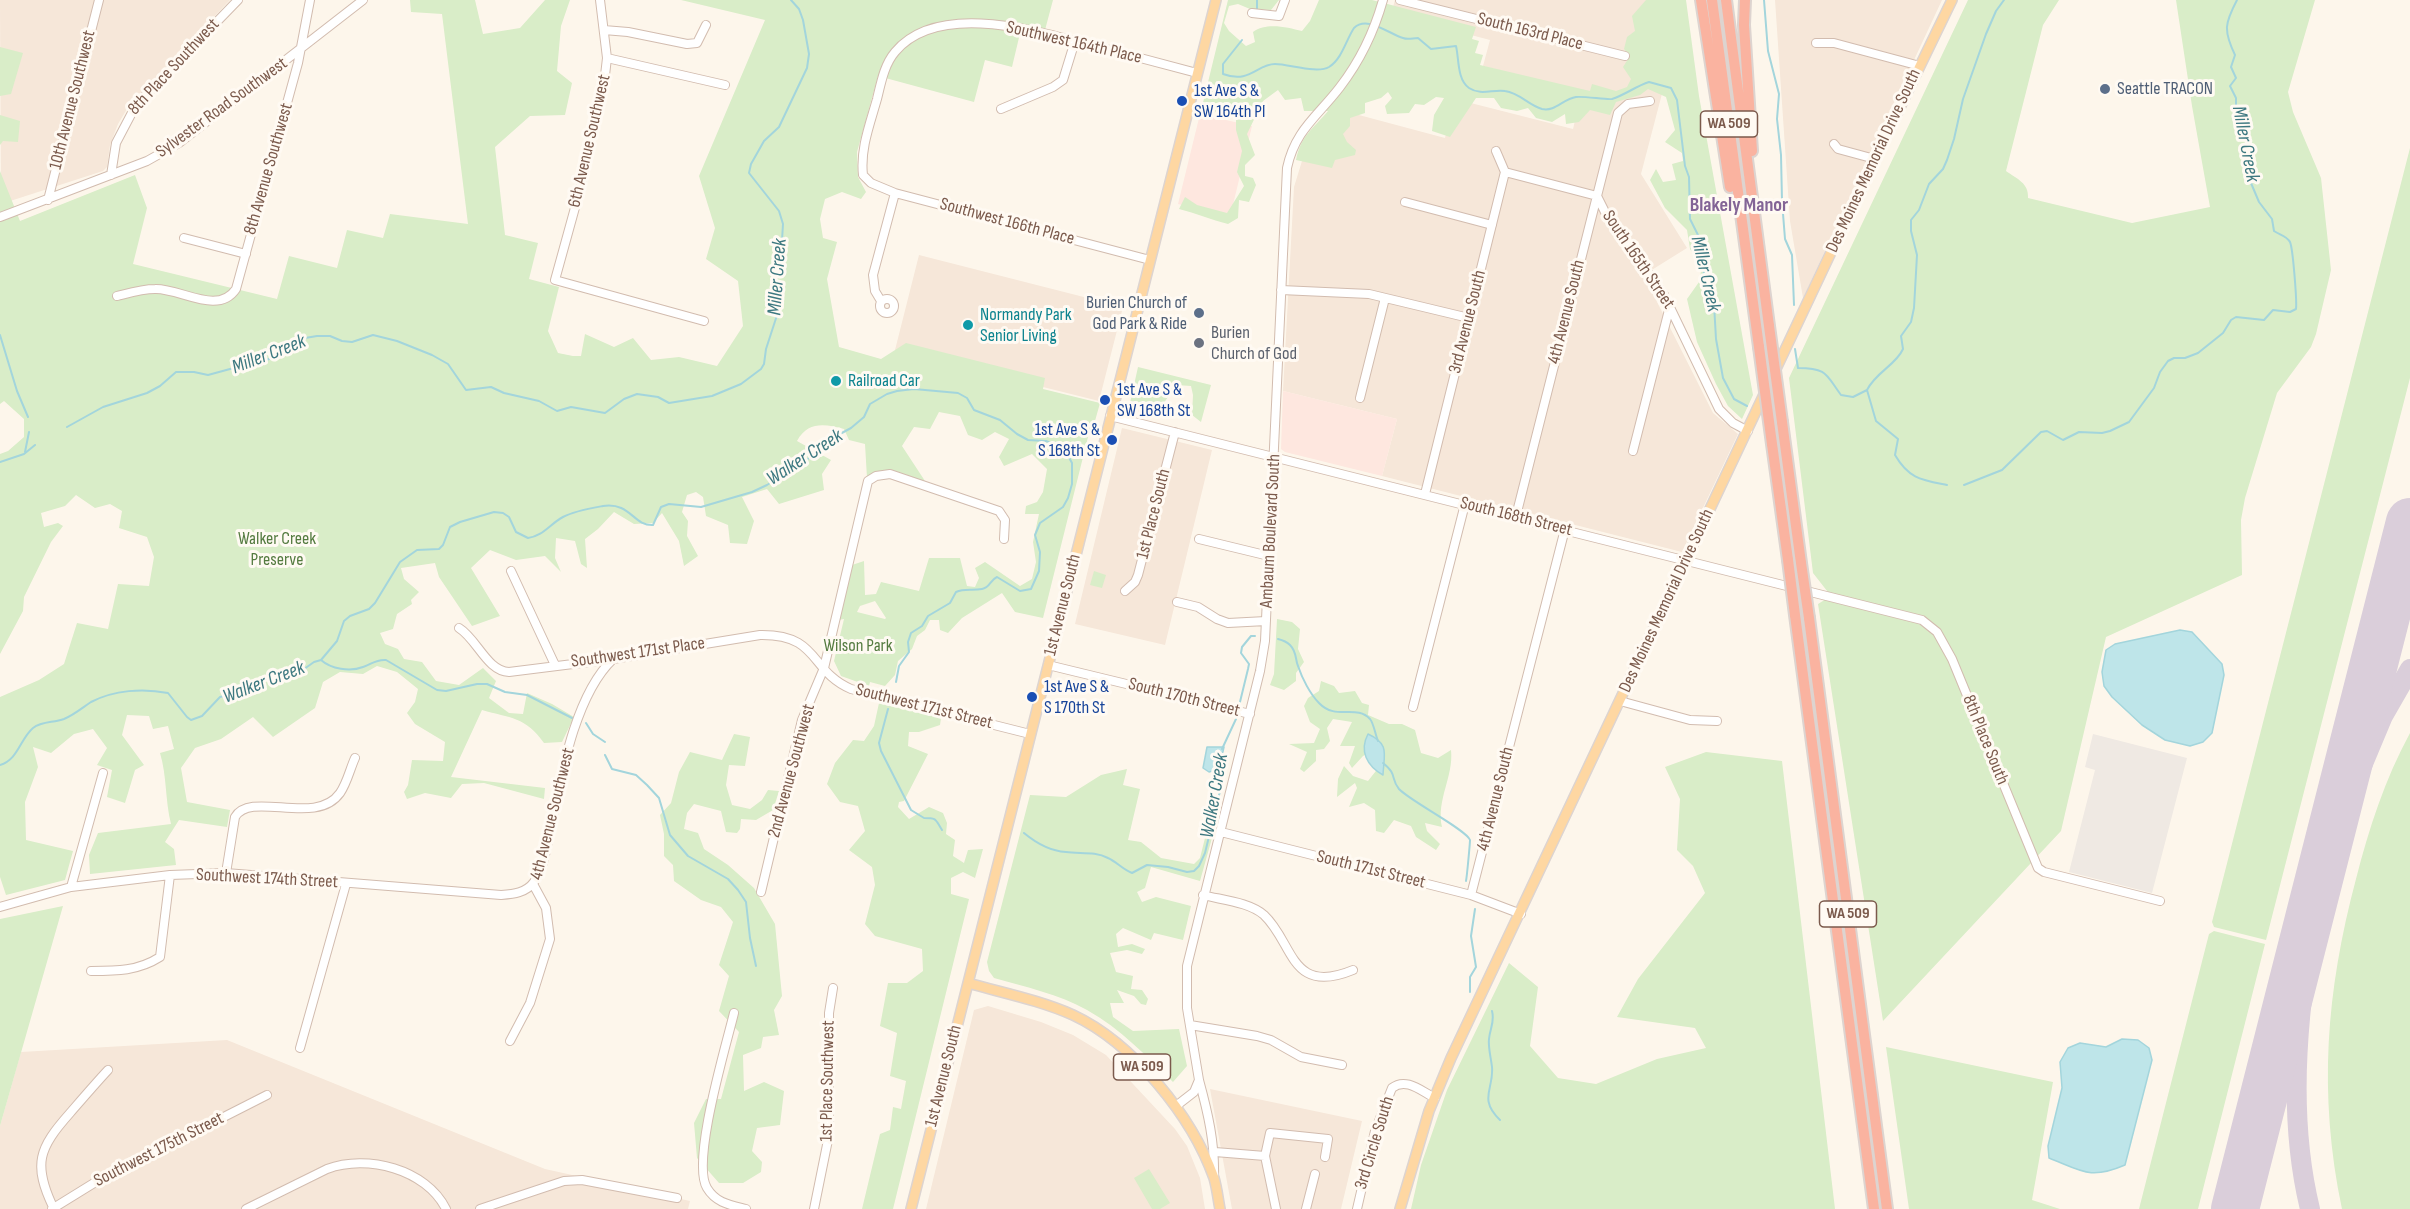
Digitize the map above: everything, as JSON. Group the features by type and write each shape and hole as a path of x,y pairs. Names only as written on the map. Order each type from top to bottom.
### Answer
{"highway":[{"path":"1701,0 1736,221 1744,249"},
{"name":"WA 509","path":"1712,0 1874,1209"},
{"name":"WA 509","path":"1726,0 1887,1209"},
{"path":"1745,0 1744,25 1753,159 1749,178"}],"main road":[{"name":"1st Avenue South","path":"911,1209 1215,0"},
{"name":"Des Moines Memorial Drive South","path":"1400,1209 1417,1147 1451,1058 1952,0"},
{"name":"WA 509","path":"968,983 1044,1004 1074,1016 1126,1051 1176,1106 1195,1136 1214,1178"},
{"name":"Ambaum Boulevard South","path":"1214,1178 1220,1209"}],"street":[{"name":"10th Avenue Southwest","path":"48,200 99,0"},
{"name":"8th Place Southwest","path":"111,175 116,143 136,105 238,0"},
{"name":"8th Avenue Southwest","path":"117,296 155,289 208,300 227,298 236,289 301,50 310,0"},
{"name":"Sylvester Road Southwest","path":"0,217 147,161 179,143 363,0"},
{"name":"6th Avenue Southwest","path":"600,0 607,58 604,84 592,125 581,186 555,280 704,321"},
{"path":"1252,13 1279,16 1285,0"},
{"name":"Ambaum Boulevard South","path":"1214,1178 1215,1152 1210,1121 1199,1080 1190,1024 1185,986 1186,966 1263,656 1286,178 1293,146 1304,128 1348,76 1370,38 1383,0"},
{"name":"South 163rd Place","path":"1400,0 1625,56"},
{"name":"Southwest 164th Place","path":"866,180 862,167 864,146 886,68 895,52 916,35 941,25 970,22 1027,29 1197,73"},
{"path":"604,30 628,32 687,44 697,42 706,26"},
{"path":"1001,109 1064,80 1075,41"},
{"path":"1816,43 1834,43 1920,66"},
{"path":"607,58 725,85"},
{"name":"4th Avenue South","path":"1516,516 1618,113 1621,108 1638,101 1650,101"},
{"path":"1834,144 1839,149 1875,159"},
{"path":"1496,151 1505,172"},
{"name":"South 165th Street","path":"1505,172 1597,196 1606,214 1670,306 1719,409 1733,423 1748,430"},
{"name":"3rd Avenue South","path":"1425,494 1505,172"},
{"name":"Southwest 166th Place","path":"866,180 895,193 1150,260"},
{"path":"881,302 875,291 873,275 895,193"},
{"path":"1405,202 1492,225"},
{"path":"184,238 246,254"},
{"path":"1281,290 1333,291 1385,298 1469,318"},
{"path":"1360,398 1385,298"},
{"path":"1633,451 1670,306"},
{"name":"South 168th Street","path":"1110,416 1516,516 1922,620"},
{"name":"1st Place South","path":"1125,591 1135,582 1138,575 1175,432"},
{"name":"2nd Avenue Southwest","path":"761,892 802,720 824,668 866,485 872,478 890,474 999,511 1005,520 1004,539"},
{"path":"1413,707 1465,504"},
{"name":"4th Avenue South","path":"1471,896 1565,529"},
{"path":"1199,539 1269,556"},
{"path":"511,570 555,665"},
{"path":"1177,602 1198,607 1228,623 1266,621"},
{"name":"8th Place South","path":"1922,620 1937,632 1952,659 2038,868 2043,872 2160,901"},
{"name":"Southwest 171st Place","path":"459,628 471,637 492,664 504,672 613,659 771,634 788,637 803,644 824,668"},
{"name":"4th Avenue Southwest","path":"510,1041 530,1003 550,939 546,908 533,884 543,862 562,769 580,716 601,673 613,659"},
{"name":"South 170th Street","path":"1048,665 1250,714"},
{"name":"Southwest 171st Street","path":"824,668 843,685 857,691 1030,734"},
{"path":"1620,701 1690,720 1717,721"},
{"path":"226,873 238,812 254,807 314,808 324,806 340,794 355,758"},
{"path":"71,887 103,773"},
{"name":"South 171st Street","path":"1221,832 1471,896 1521,914"},
{"name":"Southwest 174th Street","path":"0,907 71,887 170,875 226,873 501,895 515,894 533,884"},
{"path":"91,970 119,972 138,968 160,957 170,875"},
{"path":"300,1048 346,884"},
{"path":"1203,895 1252,908 1263,915 1272,925 1292,961 1314,975 1339,976 1353,970"},
{"name":"1st Place Southwest","path":"814,1209 829,1134 829,1013 833,988"},
{"path":"734,1013 708,1121 702,1170 706,1187 713,1196 725,1204 746,1209"},
{"path":"1190,1024 1257,1036 1271,1040 1301,1057 1342,1065"},
{"path":"53,1209 41,1176 43,1150 50,1136 108,1070"},
{"path":"1176,1106 1194,1092 1199,1080"},
{"name":"3rd Circle South","path":"1357,1209 1375,1131 1392,1088 1401,1083 1408,1084 1435,1098"},
{"name":"Southwest 175th Street","path":"53,1209 94,1183 267,1095"},
{"path":"1276,1209 1265,1156 1270,1133 1328,1139 1325,1157"},
{"path":"1215,1152 1265,1156"},
{"path":"246,1209 327,1169 338,1165 354,1164 386,1167 419,1180 436,1194 446,1209"},
{"path":"1306,1209 1315,1174"},
{"path":"480,1209 564,1181 598,1182 677,1198"}],"shaded area":[{"path":"0,0 230,0 130,104 118,124 110,145 107,167 103,171 1,204"},
{"name":"Blakely Manor","path":"1395,0 1647,0 1681,21 1641,174 1687,248 1642,276 1713,413 1738,434 1682,552 1382,476 1397,419 1283,391 1294,187 1302,161 1344,111 1445,138 1455,99 1573,129 1582,92 1483,66 1490,40 1391,14"},
{"path":"1775,0 1942,0 1803,298 1790,221"},
{"path":"1200,114 1252,126 1230,217 1178,204"},
{"path":"919,255 1123,307 1099,401 895,350"},
{"path":"1283,391 1397,419 1382,476 1285,452 1281,449"},
{"path":"1122,428 1212,450 1165,645 1075,624"},
{"path":"2093,734 2187,758 2152,893 2069,872 2095,770 2085,767"},
{"path":"988,1006 1041,1022 1073,1035 1106,1055 1175,1129 1187,1146 1200,1178 1205,1209 926,1209 974,1010"},
{"path":"227,1040 545,1169 690,1201 688,1209 0,1209 0,1126 21,1052"},
{"path":"1210,1089 1362,1121 1341,1209 1232,1209"}],"green space":[{"path":"410,0 475,0 483,34 520,28 545,0 570,0 561,26 557,71 572,83 565,115 530,116 495,147 505,235 538,243 529,279 559,287 548,331 558,353 581,356 585,334 614,347 633,338 651,360 679,357 717,366 743,326 738,281 706,259 715,228 699,176 765,20 681,0 1053,0 1045,30 1022,25 1012,67 985,60 974,102 878,76 857,152 858,177 866,192 861,199 842,192 825,199 820,219 823,238 837,242 827,279 839,347 881,359 906,343 1045,378 1043,389 1100,403 1095,421 1092,421 1043,618 1015,612 1002,593 962,618 948,633 940,630 939,620 930,620 925,630 917,636 912,649 898,661 895,675 885,686 870,682 869,686 841,676 834,661 844,619 838,620 849,566 864,561 865,595 876,594 881,582 919,591 929,558 960,558 967,586 975,587 979,578 975,568 985,562 1020,586 1032,579 1036,562 1033,542 1039,514 1025,514 1026,506 1037,502 1043,492 1047,469 1032,454 1004,466 999,457 1009,439 995,432 982,440 968,435 960,416 939,412 930,429 914,427 902,446 925,481 888,471 867,478 865,444 849,440 844,429 824,425 812,427 806,430 797,441 831,460 822,474 824,490 779,504 767,489 742,497 754,521 747,544 730,543 728,525 706,516 703,497 696,492 687,495 682,512 688,521 687,536 698,556 684,566 679,541 662,513 653,523 634,524 614,512 585,539 587,568 581,564 575,541 556,538 555,558 561,572 545,556 516,560 490,550 471,568 500,616 472,626 439,577 435,563 401,568 404,579 419,592 411,600 412,604 397,614 393,629 380,633 385,644 398,649 404,659 422,662 436,681 459,685 483,668 496,681 489,698 509,713 523,714 527,693 574,717 562,742 544,743 524,723 482,710 451,777 545,788 544,799 484,783 462,784 451,798 425,793 407,799 404,792 408,785 412,760 443,761 445,742 415,724 407,713 415,702 418,689 397,672 377,666 363,674 340,672 323,682 315,708 273,737 253,717 221,739 195,748 181,768 187,802 230,810 227,827 179,820 165,842 174,849 176,865 90,874 89,855 98,833 171,824 160,753 174,749 168,726 153,729 149,716 127,715 122,735 144,765 135,770 125,803 107,797 112,770 97,765 107,748 93,729 74,734 51,753 33,747 38,767 25,802 26,840 73,851 65,880 6,895 0,877 0,697 39,680 64,664 77,623 108,629 118,584 149,586 154,557 147,537 119,528 122,511 110,504 95,508 76,495 65,506 41,513 44,527 58,523 63,526 51,542 24,597 23,611 0,654 0,454 8,451 24,437 24,419 4,401 0,404 0,171 20,221 135,175 147,208 133,264 277,299 289,256 337,268 347,230 383,238 390,214 468,224 442,14 411,12","holes":["875,601 885,619 857,612 860,606"]},
{"path":"1228,0 1279,0 1271,10 1250,9 1238,4 1229,6 1224,23 1229,31 1246,46 1255,42 1253,32 1264,27 1283,27 1302,31 1310,21 1319,0 1372,0 1476,27 1472,39 1479,41 1475,53 1483,55 1480,65 1590,91 1592,84 1616,91 1627,87 1631,79 1623,67 1630,56 1624,49 1627,37 1635,31 1632,16 1646,0 1686,0 1699,96 1753,395 1742,419 1728,406 1697,342 1687,299 1699,282 1702,266 1690,249 1687,230 1665,208 1650,180 1656,169 1663,182 1676,180 1672,164 1683,161 1682,153 1665,142 1675,130 1666,97 1648,89 1640,95 1616,102 1610,115 1590,110 1579,122 1566,124 1565,114 1552,122 1536,118 1528,108 1517,111 1501,108 1494,98 1476,98 1450,137 1432,131 1434,115 1444,98 1436,97 1424,105 1415,104 1409,113 1387,114 1385,106 1392,98 1388,92 1381,98 1365,103 1365,113 1350,118 1350,126 1343,134 1347,142 1356,150 1355,155 1335,160 1332,168 1296,160 1304,138 1328,111 1304,111 1301,98 1285,100 1278,90 1263,101 1247,134 1255,155 1245,165 1245,176 1253,178 1256,185 1249,202 1239,200 1238,218 1228,224 1179,209 1185,197 1197,205 1227,213 1244,186 1237,172 1242,151 1236,130 1236,119 1225,102 1214,113 1201,111"},
{"path":"1968,0 2059,0 2043,25 2006,171 2024,185 2028,198 2132,223 2210,207 2176,0 2315,0 2288,92 2293,112 2321,178 2331,270 2316,334 2311,347 2277,393 2245,498 2241,520 2242,575 2106,637 2061,831 1883,1021 1818,604 1831,596 1813,573 1789,378"},
{"path":"0,47 23,53 11,94 0,96"},
{"path":"0,115 20,121 18,142 3,141 0,145"},
{"path":"2410,148 2410,378 2266,940 2214,927 2212,922"},
{"path":"1138,367 1211,385 1201,422 1192,415 1191,386 1177,385 1160,408 1147,414 1130,403"},
{"path":"1094,571 1106,575 1102,588 1090,585"},
{"path":"1277,619 1292,622 1300,629 1298,649 1304,662 1296,673 1296,681 1284,690 1270,685 1274,674"},
{"path":"1321,681 1334,686 1339,693 1355,691 1362,703 1369,705 1368,715 1389,724 1402,724 1415,730 1421,753 1438,758 1451,750 1450,769 1441,807 1442,827 1425,823 1427,831 1440,844 1436,850 1416,837 1411,826 1394,820 1384,833 1376,831 1375,810 1364,803 1349,807 1357,788 1355,783 1337,797 1338,779 1344,766 1353,776 1368,781 1379,767 1376,749 1363,756 1352,768 1349,763 1355,746 1340,746 1352,722 1333,719 1327,728 1330,741 1324,749 1316,750 1316,761 1304,772 1300,769 1307,752 1289,744 1314,743 1320,729 1310,722 1304,706 1308,698 1319,691"},
{"path":"879,703 941,718 940,725 919,732 909,732 908,746 928,754 904,801 899,802 898,807 909,819 929,807 943,813 947,823 946,834 955,840 953,856 964,863 968,850 983,849 975,878 963,872 951,878 951,894 969,899 893,1209 862,1209 880,1134 890,1130 893,1107 901,1109 906,1081 890,1076 897,1033 880,1026 888,983 907,983 923,971 922,949 875,936 865,924 875,885 872,867 849,850 865,831 858,806 840,802 827,784 835,763 853,740 864,741 874,726"},
{"path":"2410,733 2410,1209 2342,1209 2334,1166 2328,1083 2332,1002 2346,921 2372,823 2385,786"},
{"path":"734,734 750,737 745,766 729,765 726,785 732,805 750,809 762,800 768,790 779,791 773,810 756,820 741,819 737,833 726,832 721,811 694,804 687,813 684,829 698,833 704,849 728,865 754,888 775,924 782,996 774,1010 779,1035 763,1037 761,1048 743,1055 744,1091 764,1082 784,1091 780,1125 757,1128 752,1151 762,1162 761,1172 743,1183 719,1183 697,1158 694,1123 706,1099 721,1099 739,1032 719,1011 729,976 719,965 733,922 721,907 701,900 674,881 673,865 664,856 664,834 660,815 671,803 679,772 690,752 722,760"},
{"path":"1706,752 1782,761 1835,1209 1411,1209 1421,1165 1447,1090 1509,963 1538,987 1530,1046 1558,1078 1596,1084 1657,1059 1706,1048 1695,1028 1617,1017 1638,979 1705,893 1693,866 1677,850 1680,799 1665,767"},
{"path":"1127,769 1123,785 1140,789 1128,840 1141,842 1161,858 1194,864 1200,858 1205,838 1212,838 1200,881 1151,867 1145,888 1137,892 1142,902 1156,897 1191,906 1183,940 1154,933 1151,940 1123,928 1116,934 1118,947 1132,944 1145,949 1142,954 1127,950 1110,953 1116,972 1133,976 1131,989 1142,990 1148,999 1146,1005 1141,1004 1134,996 1117,990 1124,1003 1110,1003 1113,1017 1133,1031 1179,1029 1187,1066 1173,1082 1133,1043 1099,1017 1042,991 994,978 987,962 1030,795 1066,797 1101,775"},
{"path":"63,906 0,1126 0,919"},
{"path":"2214,931 2265,944 2198,1209 2139,1209 2209,934"},
{"path":"1886,1047 2053,1082 2032,1200 2060,1209 1909,1209"},
{"path":"1149,1169 1170,1203 1160,1209 1152,1209 1134,1178"}],"water":[{"path":"2180,630 2192,632 2222,664 2224,675 2212,733 2203,742 2190,746 2165,740 2142,725 2112,697 2104,686 2102,672 2106,650 2115,644"},
{"path":"1368,734 1383,746 1383,775 1366,758 1364,746"},
{"path":"1207,747 1224,747 1219,769 1209,772 1203,768"},
{"path":"2122,1039 2138,1040 2149,1048 2152,1060 2125,1165 2113,1170 2094,1173 2078,1170 2049,1158 2048,1146 2062,1088 2060,1062 2068,1048 2080,1043 2106,1047"}],"waterway":[{"name":"Miller Creek","path":"67,427 103,407 147,393 160,386 176,372 208,375 230,369 246,368 274,357 305,338 317,336 330,336 352,342 373,335 397,341 448,364 466,390 491,387 504,393 539,401 557,411 571,407 605,413 624,399 637,394 658,397 669,403 712,396 741,384 761,369 764,364 766,349 780,306 775,275 781,257 783,224 779,211 749,173 751,164 764,141 779,127 807,68 809,54 803,20 799,9 791,0"},
{"name":"Miller Creek","path":"1257,0 1257,11"},
{"path":"1764,0 1768,51 1779,94 1777,119 1781,155 1782,201 1785,239 1792,255 1794,305"},
{"path":"1867,390 1875,378 1896,360 1903,349 1901,336 1911,322 1914,308 1917,255 1911,231 1911,220 1919,210 1929,184 1943,169 1947,160 1963,99 1986,34 1996,11 2004,0"},
{"name":"Miller Creek","path":"1964,485 2002,470 2041,432 2047,431 2063,440 2079,432 2110,431 2129,422 2154,388 2160,372 2168,361 2198,353 2223,333 2231,320 2236,317 2264,320 2273,310 2290,312 2296,309 2290,242 2274,231 2272,219 2259,202 2248,176 2248,143 2236,118 2236,98 2230,86 2236,78 2231,67 2235,55 2227,27 2237,0"},
{"name":"Miller Creek","path":"1242,40 1223,64 1223,74 1240,77 1275,64 1324,69 1337,59 1354,28 1359,25 1372,24 1405,39 1418,38 1431,49 1456,46 1460,74 1469,88 1478,92 1510,92 1542,109 1551,109 1576,97 1612,99 1649,82 1671,88 1677,100 1685,166 1689,177 1690,219 1699,237 1704,269 1703,285 1714,304 1716,339 1723,378 1734,399 1747,406"},
{"path":"0,335 17,391 28,417"},
{"name":"Miller Creek","path":"1795,349 1798,368 1821,371 1841,395 1853,397 1867,390 1876,421 1898,439 1895,455 1900,463 1917,477 1947,485"},
{"name":"Walker Creek","path":"0,765 11,759 36,726 64,719 91,702 109,695 139,690 168,693 191,720 202,716 220,697 248,690 265,680 297,674 321,660 337,641 344,621 350,616 369,609 375,603 400,562 417,550 439,549 450,527 460,522 494,512 503,513 509,517 516,532 528,538 538,535 567,515 612,506 620,507 641,522 653,525 661,507 669,504 701,507 752,492 767,485 817,453 829,440 851,428 864,417 870,404 887,394 914,389 958,393 967,398 974,410 1000,420 1017,434 1028,440 1046,441 1066,452 1072,463 1072,484 1063,507 1040,523 1035,535 1040,552 1039,571 1031,589 1020,591 997,577 985,588 956,592 950,603 928,616 922,626 911,633 908,642 909,652 899,666 896,682"},
{"path":"25,452 29,432"},
{"name":"Miller Creek","path":"0,462 24,454 35,445"},
{"name":"Walker Creek","path":"1239,706 1249,664 1241,653 1242,647 1251,636 1255,636"},
{"name":"Walker Creek","path":"1278,639 1292,648 1304,681 1319,703 1332,711 1364,715 1370,719 1378,741"},
{"path":"321,660 330,666 347,669 358,669 377,661 386,660 437,690 446,691 487,684 505,692 527,695 572,718"},
{"name":"Walker Creek","path":"888,709 879,743 881,751 911,810 924,818 935,820 942,830"},
{"name":"Walker Creek","path":"1222,749 1236,719"},
{"path":"586,723 593,734 605,742"},
{"path":"605,755 612,769 636,775 659,798 670,835 688,856 728,879 738,890 746,902 756,966"},
{"name":"Walker Creek","path":"1383,763 1391,771 1399,789 1467,835 1470,840 1466,881"},
{"name":"Walker Creek","path":"1024,833 1054,850 1103,856 1132,873 1147,865 1187,872 1194,871 1205,853 1220,791 1214,779 1217,769"},
{"name":"Walker Creek","path":"1470,992 1470,977 1476,967 1471,936 1475,909"},
{"name":"Walker Creek","path":"1492,1011 1493,1022 1489,1042 1492,1075 1488,1100 1493,1113 1500,1120"}],"taxiway":[{"path":"2326,852 2383,716 2410,669"},
{"path":"2310,1209 2302,1169 2297,1089 2301,1008 2317,888"}],"runway":[{"path":"2235,1209 2410,522"}],"place":[{"name":"Seattle TRACON","path":"2105,89"},
{"name":"1st Ave S & SW 164th Pl","path":"1182,101"},
{"name":"Burien Church of God Park & Ride","path":"1199,313"},
{"name":"Normandy Park Senior Living","path":"968,325"},
{"name":"Burien Church of God","path":"1199,343"},
{"name":"Railroad Car","path":"836,381"},
{"name":"1st Ave S & SW 168th St","path":"1105,400"},
{"name":"1st Ave S & S 168th St","path":"1112,440"},
{"name":"1st Ave S & S 170th St","path":"1032,697"}],"district":[{"name":"Blakely Manor","path":"1739,206"}],"park label":[{"name":"Walker Creek Preserve","path":"277,549"},
{"name":"Wilson Park","path":"858,646"}]}
